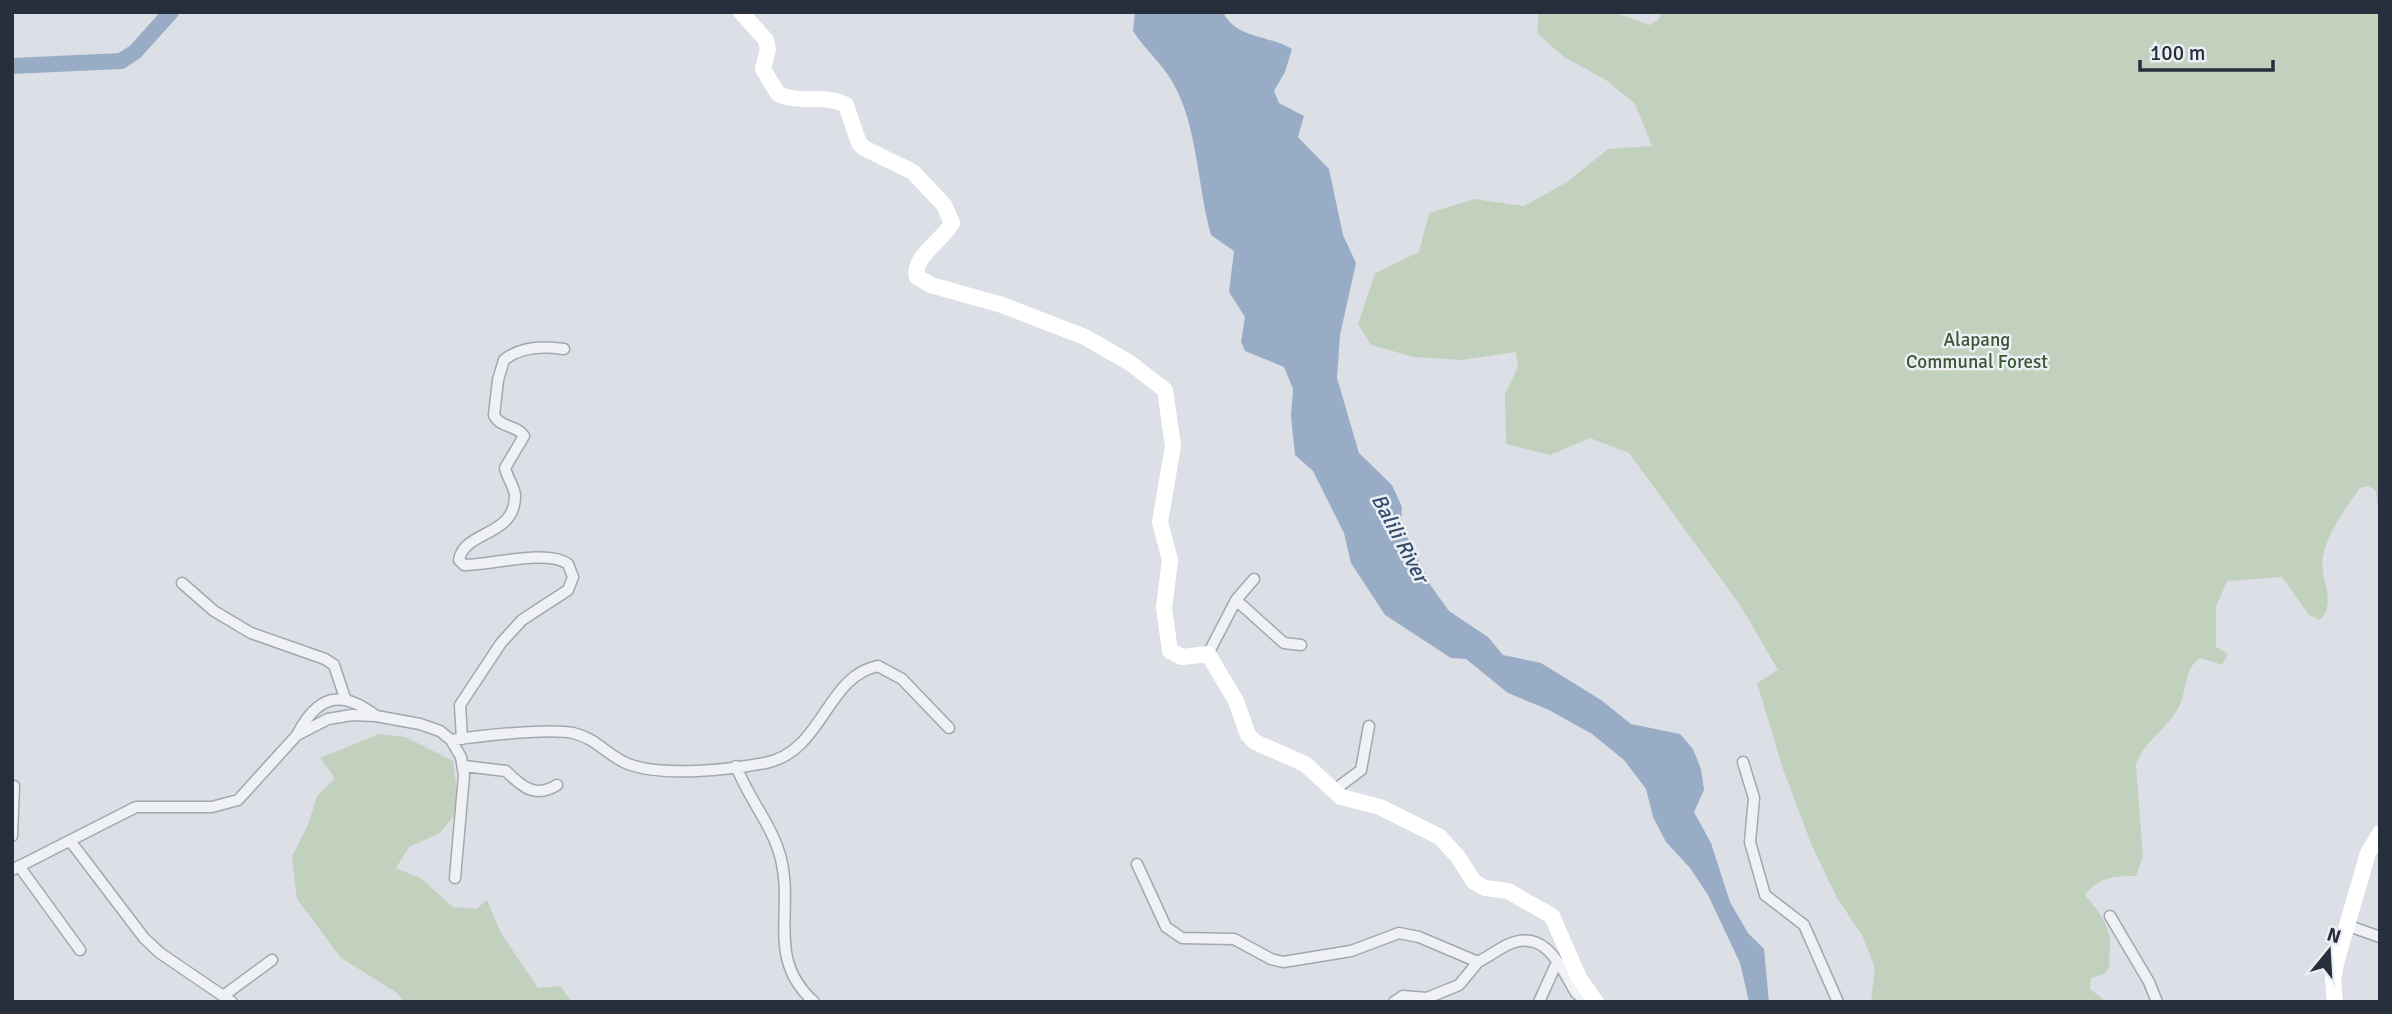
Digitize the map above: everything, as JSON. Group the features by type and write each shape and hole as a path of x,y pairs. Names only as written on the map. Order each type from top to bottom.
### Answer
{"street":[{"path":"741,12 766,40 768,49 763,69 778,94 797,100 833,101 846,105 864,148 906,167 949,212 952,223 919,262 915,270 917,277 1085,337 1130,363 1165,390 1173,446 1160,522 1170,560 1164,608 1167,642 1174,656 1208,654"},
{"path":"455,878 464,766 457,739 460,705 501,643 522,620 568,590 573,577 568,564 555,558 481,565 464,565 458,560 466,545 500,527 513,503 515,493 505,468 524,436 519,430 500,423 494,415 498,380 505,360 528,349 544,346 564,349"},
{"path":"1208,654 1236,600 1254,579"},
{"path":"182,583 214,611 251,633 325,659 334,665 345,698 376,716"},
{"path":"1236,600 1284,643 1301,645"},
{"path":"1208,654 1236,701 1248,735 1265,748 1305,764 1333,791 1351,801 1380,807 1432,833 1447,843 1474,882 1485,888 1507,891 1552,916 1594,1000"},
{"path":"297,735 328,719 352,715 376,716 420,724 457,739 570,732 596,742 625,763 643,769 663,771 765,763 792,754 848,683 866,668 878,666 890,670 949,727"},
{"path":"80,950 16,868 71,842 121,812 136,807 212,807 238,800 297,735 308,714 318,705 345,698"},
{"path":"1333,791 1361,770 1369,726"},
{"path":"1743,762 1754,798 1750,842 1765,895 1804,925 1838,1002"},
{"path":"464,766 506,771 520,787 530,790 542,791 557,785"},
{"path":"736,766 781,858 786,959 801,989 814,1002"},
{"path":"12,836 14,786"},
{"path":"2334,1002 2336,963 2349,926 2368,853 2380,833"},
{"path":"71,842 144,938 160,953 228,999 272,960"},
{"path":"1137,864 1166,927 1182,938 1234,939 1271,960 1283,962 1351,951 1398,933 1419,937 1478,962"},
{"path":"2110,916 2149,982 2157,1002"},
{"path":"2349,926 2380,937"},
{"path":"1394,1002 1403,996 1426,1000 1459,985 1478,962 1507,945 1529,939 1546,947 1576,993 1582,998 1594,1000"},
{"path":"1539,1002 1557,962"}],"green space":[{"name":"Alapang Communal Forest","path":"1539,12 1613,12 1650,25 1660,18 1661,12 2380,12 2380,532 2376,491 2369,486 2360,488 2328,538 2322,565 2328,605 2320,620 2309,615 2282,577 2227,581 2216,607 2216,647 2228,654 2222,665 2200,658 2195,663 2188,673 2177,711 2146,747 2136,764 2143,857 2136,876 2121,876 2101,881 2085,895 2101,916 2109,935 2110,965 2104,974 2091,978 2090,989 2107,1002 1871,1002 1875,968 1862,935 1837,898 1812,846 1783,769 1757,683 1778,670 1740,605 1629,453 1590,438 1550,455 1506,444 1505,394 1518,367 1516,352 1461,360 1414,357 1371,345 1358,324 1375,273 1419,252 1429,213 1474,199 1524,206 1567,182 1608,149 1652,146 1635,104 1606,80 1564,57 1537,33"},
{"path":"379,734 405,737 453,761 459,809 440,833 409,847 396,868 422,879 453,907 476,909 487,900 501,933 538,988 560,986 572,1002 404,1002 397,993 341,958 297,899 292,856 308,825 317,796 335,778 320,758"}],"water":[{"name":"Balili River","path":"1135,12 1223,12 1229,21 1244,32 1292,49 1285,72 1274,91 1279,103 1304,116 1298,137 1329,169 1343,235 1356,263 1340,335 1337,378 1359,453 1392,485 1402,507 1401,524 1431,586 1449,611 1488,637 1503,655 1541,663 1601,700 1631,724 1680,734 1693,749 1701,769 1704,790 1694,812 1711,843 1730,902 1748,933 1764,949 1769,1002 1749,1002 1740,963 1708,895 1690,868 1666,842 1653,817 1646,789 1624,760 1592,734 1549,710 1508,693 1466,659 1451,658 1385,615 1351,563 1344,533 1313,471 1295,455 1291,416 1293,389 1284,367 1245,351 1241,342 1245,317 1229,292 1234,251 1211,235 1188,118 1169,76 1133,31"}],"waterway":[{"path":"12,66 121,61 135,52 171,12"}]}
